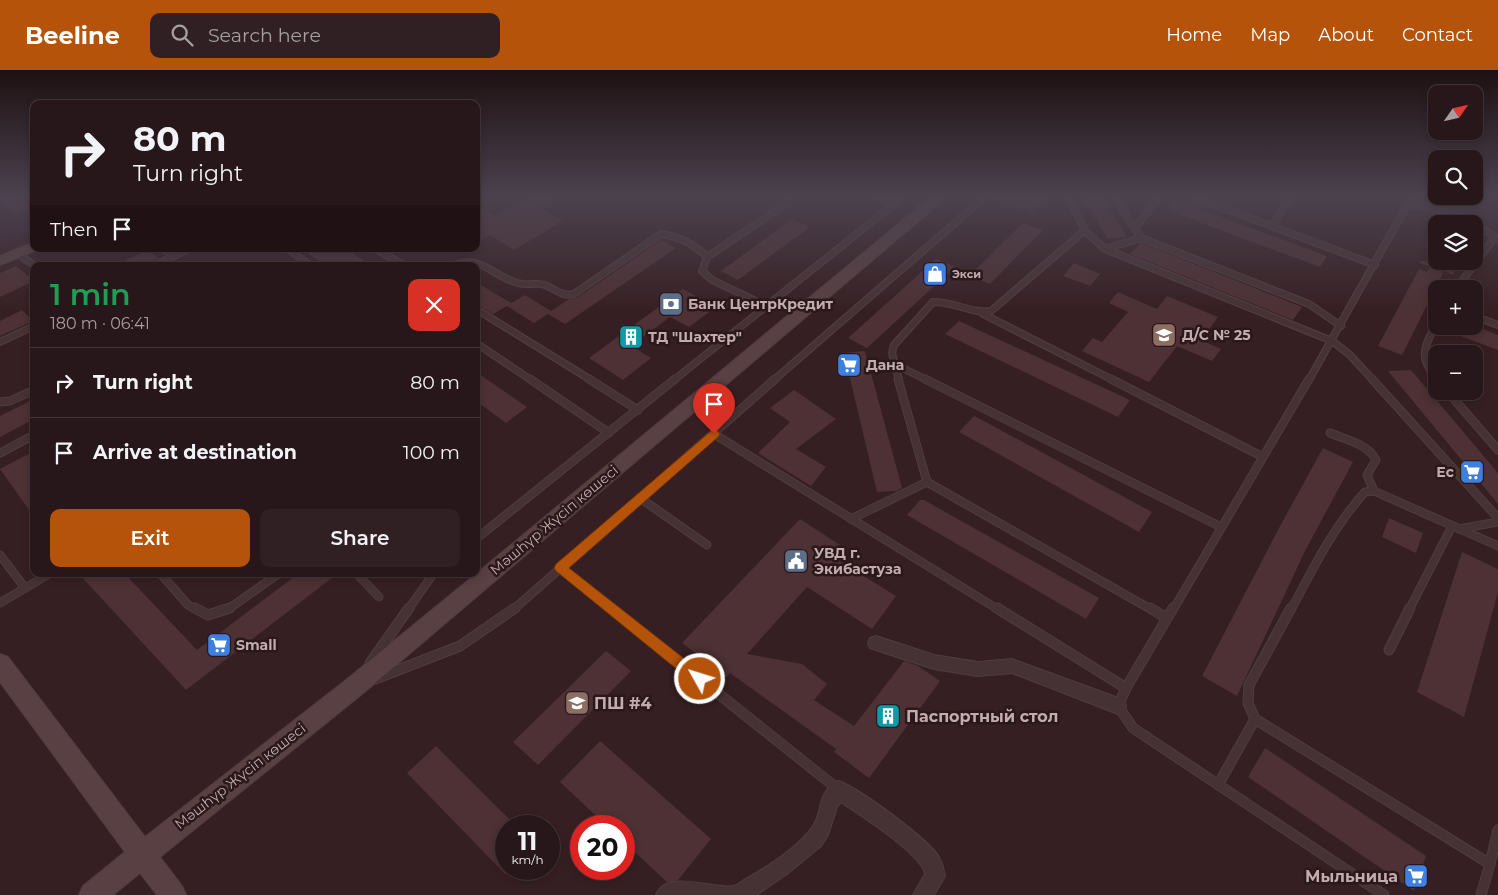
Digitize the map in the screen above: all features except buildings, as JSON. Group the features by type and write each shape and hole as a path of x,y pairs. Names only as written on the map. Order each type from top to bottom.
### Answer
{"main road":[{"name":"Мәшһүр Жүсіп көшесі","path":"92,895 354,687 895,234"},
{"path":"0,261 30,248"},
{"path":"0,664 173,895"}],"street":[{"path":"876,643 934,662 978,669 1012,666 1118,706"},
{"path":"735,895 750,888 806,847 819,833 826,820 830,802 839,790 881,819 925,854 934,866 935,876 923,895"},
{"path":"671,894 731,895"}],"lane":[{"path":"480,264 484,264 516,283 546,285 561,296 567,296 574,294 660,234"},
{"path":"666,234 672,235 698,248 707,256"},
{"path":"740,234 707,256 702,271 712,280 754,300"},
{"path":"480,536 856,234"},
{"path":"354,687 460,646 506,616 940,234"},
{"path":"984,314 991,312 1080,234"},
{"path":"1087,234 1105,249 1332,341 1350,354 1498,518"},
{"path":"1139,234 1141,238 1309,304 1341,326"},
{"path":"1295,234 1374,264"},
{"path":"1384,895 1133,728 1118,706 1126,688 1341,326 1390,234"},
{"path":"1105,249 1141,238"},
{"path":"1463,280 1496,238"},
{"path":"168,252 174,256"},
{"path":"161,262 182,252"},
{"path":"292,252 306,262"},
{"path":"380,252 399,262"},
{"path":"17,253 30,262"},
{"path":"1168,618 927,482 894,364 892,354 894,346 933,302 950,302 984,314 1263,457"},
{"path":"480,311 638,410"},
{"path":"1483,319 1498,324"},
{"path":"0,342 30,328"},
{"path":"1428,368 1423,361 1422,352 1430,335"},
{"path":"480,346 609,433"},
{"path":"894,364 1222,527"},
{"path":"0,402 10,401 30,392"},
{"path":"1455,400 1498,450"},
{"path":"1330,433 1370,450 1375,455 1376,460 1367,475 1374,491"},
{"path":"714,434 1126,688"},
{"path":"0,453 30,437"},
{"path":"851,519 927,482"},
{"path":"1490,864 1255,719 1248,703 1249,686 1314,567 1365,492 1374,491 1498,546"},
{"path":"640,498 707,545"},
{"path":"1456,528 1498,522"},
{"path":"1389,650 1456,528"},
{"path":"0,555 24,588"},
{"path":"560,568 839,790"},
{"path":"0,603 44,577"},
{"path":"164,577 188,605 208,615 229,609 274,577"},
{"path":"360,577 379,597"},
{"path":"354,687 431,577"},
{"path":"1218,785 1255,719"},
{"path":"1481,895 1498,830"}],"shaded area":[{"path":"0,234 23,234 0,244"}],"place":[{"name":"Экси","path":"935,274"},
{"name":"Банк ЦентрКредит","path":"671,304"},
{"name":"Д/С № 25","path":"1164,335"},
{"name":"ТД \"Шахтер\"","path":"631,337"},
{"name":"Дана","path":"849,365"},
{"name":"Ес","path":"1472,472"},
{"name":"УВД г. Экибастуза","path":"796,561"},
{"name":"Small","path":"219,645"},
{"name":"ПШ #4","path":"577,703"},
{"name":"Паспортный стол","path":"888,716"},
{"name":"Мыльница","path":"1416,876"}],"route":[{"path":"700,679 560,568 714,434"}]}
